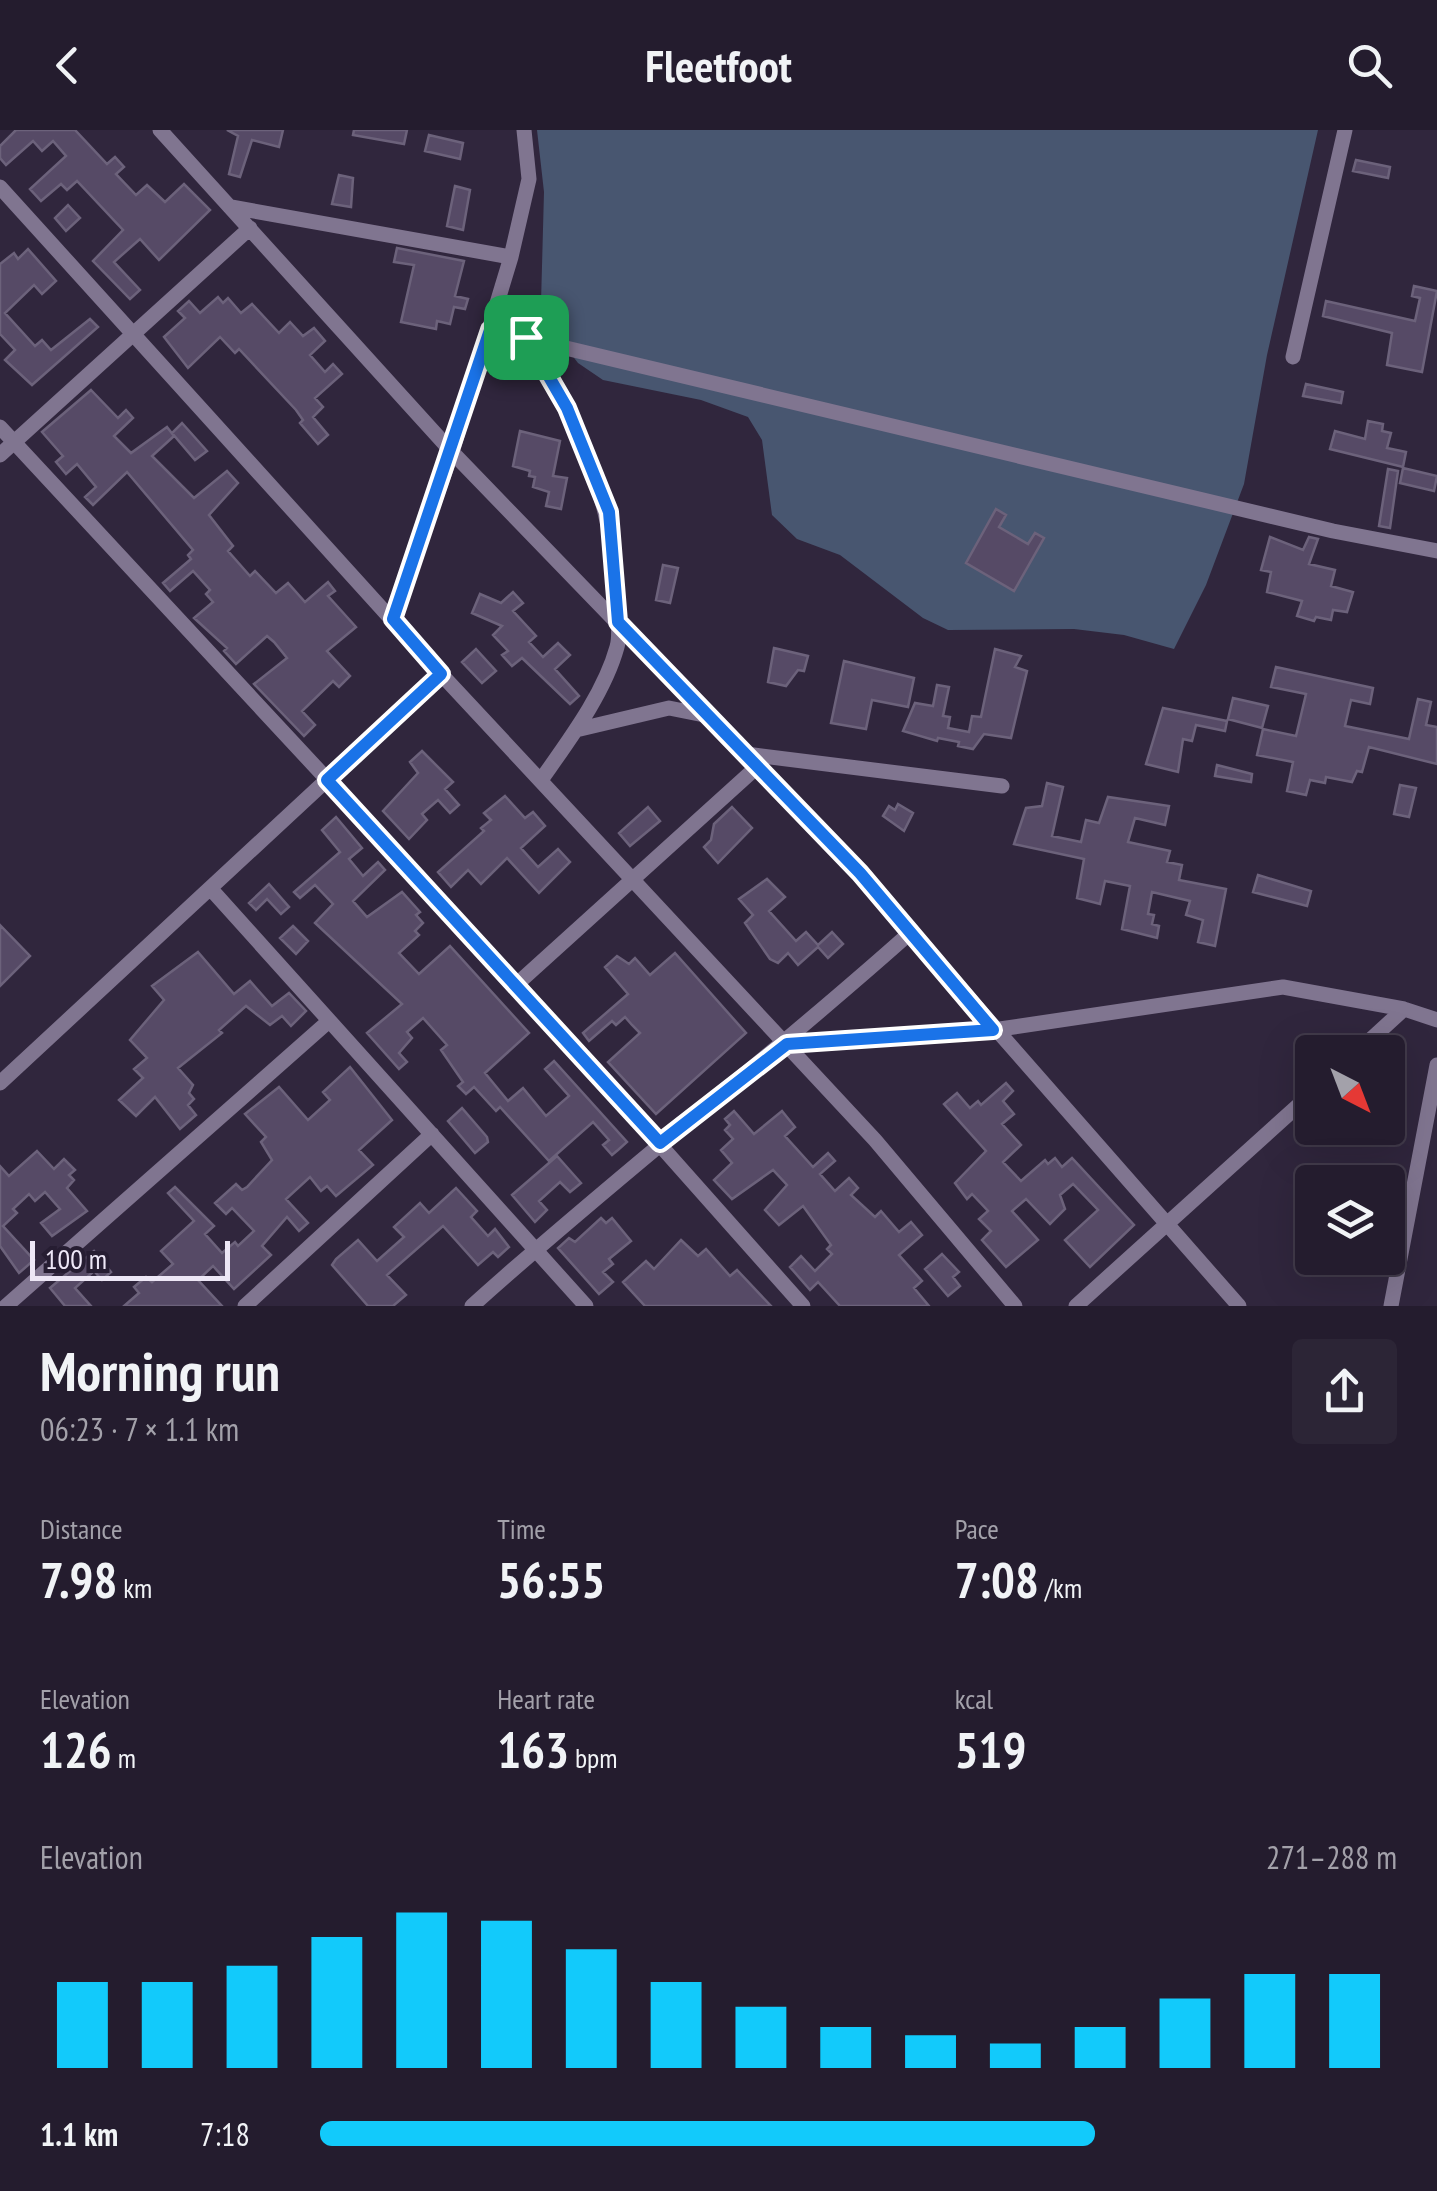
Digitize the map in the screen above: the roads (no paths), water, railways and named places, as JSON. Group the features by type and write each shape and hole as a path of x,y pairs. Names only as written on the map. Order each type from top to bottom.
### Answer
{"street":[{"path":"160,130 452,452 752,760 912,932 993,1030 1239,1306"},
{"path":"393,619 452,452 511,258 529,179 524,130"},
{"path":"1292,357 1345,130"},
{"path":"0,187 441,674 875,1140 1015,1306"},
{"path":"231,207 511,258"},
{"path":"0,455 129,333 250,228"},
{"path":"490,330 1437,552"},
{"path":"526,337 567,408 609,512 618,622 618,646 576,730 541,780"},
{"path":"0,427 517,984 803,1306"},
{"path":"0,1083 441,674"},
{"path":"576,730 670,708 709,716"},
{"path":"517,984 634,878 752,760"},
{"path":"752,760 1002,786"},
{"path":"210,888 586,1306"},
{"path":"472,1306 660,1143 787,1044 912,932"},
{"path":"787,1044 993,1030 1283,987 1404,1009 1437,1020"},
{"path":"1375,1035 1404,1009"},
{"path":"6,1306 329,1021"},
{"path":"1391,1306 1437,1065"},
{"path":"1076,1306 1295,1109"},
{"path":"245,1306 432,1134"}],"water":[{"path":"537,130 1318,130 1267,355 1244,484 1206,585 1174,649 1124,635 1074,629 948,630 923,618 840,555 797,539 772,515 762,440 748,417 701,400 603,380 578,363 551,328 541,303 544,192"}]}
